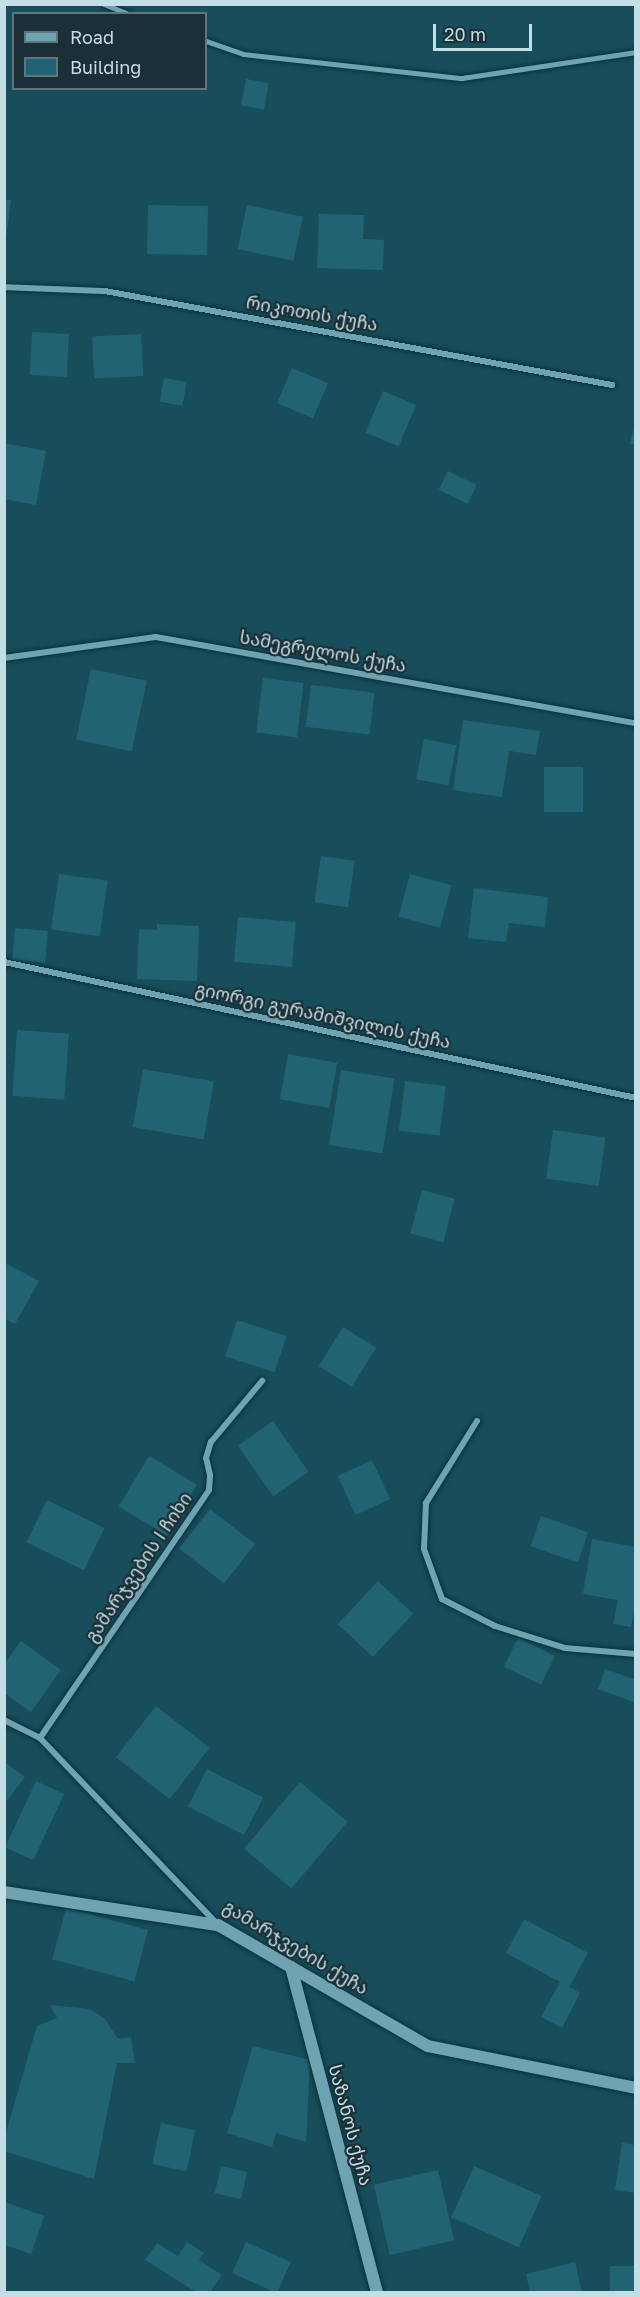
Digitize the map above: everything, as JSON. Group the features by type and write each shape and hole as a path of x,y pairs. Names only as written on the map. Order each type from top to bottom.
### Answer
{"street":[{"name":"რიკოთის ქუჩა","path":"4,287 105,291 612,385"},
{"name":"სამეგრელოს ქუჩა","path":"4,658 156,636 636,723"},
{"name":"გიორგი გურამიშვილის ქუჩა","path":"4,962 636,1098"},
{"name":"გამარჯვების I ჩიხი","path":"40,1738 209,1490 210,1475 206,1458 211,1442 262,1381"},
{"path":"477,1421 426,1503 424,1549 442,1599 495,1626 565,1648 636,1654"},
{"name":"გამარჯვების ქუჩა","path":"4,1720 40,1738 218,1925 428,2046 636,2088"},
{"path":"4,1893 218,1925"},
{"name":"საზანოს ქუჩა","path":"291,1967 376,2292"}],"lane":[{"path":"104,4 124,12"},
{"path":"207,41 243,54 462,78 636,52"}],"building":[{"path":"246,79 269,83 264,110 241,106"},
{"path":"4,200 11,200 6,239 4,239"},
{"path":"148,205 208,206 207,255 147,254"},
{"path":"247,205 303,217 293,261 238,249"},
{"path":"319,214 364,215 363,239 384,240 383,270 317,268"},
{"path":"32,332 69,334 67,377 30,375"},
{"path":"141,334 143,376 94,379 92,337"},
{"path":"292,368 328,383 313,418 277,403"},
{"path":"164,378 187,382 182,406 160,402"},
{"path":"383,391 416,405 399,446 365,432"},
{"path":"636,423 636,445 630,444"},
{"path":"4,443 46,451 36,505 4,499"},
{"path":"448,471 477,485 468,504 439,490"},
{"path":"91,669 147,681 132,751 76,739"},
{"path":"263,678 304,683 297,738 256,733"},
{"path":"311,685 375,693 369,734 306,727"},
{"path":"463,720 540,731 536,755 509,751 502,797 453,790"},
{"path":"424,739 456,745 449,786 416,779"},
{"path":"544,767 583,767 583,812 544,812"},
{"path":"321,856 355,861 348,907 314,903"},
{"path":"59,874 108,881 100,936 51,929"},
{"path":"410,874 452,885 440,928 399,917"},
{"path":"474,888 548,897 545,927 509,923 506,942 468,938"},
{"path":"238,917 296,922 292,967 234,962"},
{"path":"157,924 199,926 197,981 137,979 139,929 157,930"},
{"path":"15,928 48,931 45,963 12,960"},
{"path":"17,1030 69,1034 64,1099 12,1096"},
{"path":"288,1054 337,1063 329,1108 280,1099"},
{"path":"143,1069 214,1082 204,1140 133,1127"},
{"path":"341,1070 394,1078 382,1154 329,1145"},
{"path":"405,1081 446,1086 440,1136 399,1131"},
{"path":"553,1130 605,1137 599,1186 546,1179"},
{"path":"422,1190 455,1199 443,1242 410,1233"},
{"path":"7,1264 39,1281 15,1324 4,1318 4,1268"},
{"path":"237,1320 286,1336 275,1372 225,1356"},
{"path":"343,1327 376,1348 352,1387 319,1366"},
{"path":"273,1421 309,1472 273,1496 238,1446"},
{"path":"149,1456 197,1485 167,1535 119,1507"},
{"path":"372,1460 390,1499 356,1515 338,1476"},
{"path":"47,1500 105,1528 84,1570 26,1542"},
{"path":"210,1509 255,1544 224,1583 179,1548"},
{"path":"541,1516 588,1532 578,1563 531,1546"},
{"path":"592,1539 636,1547 636,1600 631,1627 613,1624 618,1600 583,1594"},
{"path":"378,1581 413,1614 373,1657 338,1624"},
{"path":"518,1638 555,1656 541,1685 504,1667"},
{"path":"21,1641 61,1670 31,1712 4,1693 4,1664"},
{"path":"605,1669 636,1680 636,1703 598,1689"},
{"path":"156,1706 210,1748 170,1799 116,1757"},
{"path":"4,1762 25,1777 4,1804"},
{"path":"207,1769 263,1798 244,1835 188,1806"},
{"path":"36,1781 64,1794 33,1860 5,1847"},
{"path":"300,1782 347,1822 292,1888 244,1849"},
{"path":"66,1908 148,1930 134,1981 52,1959"},
{"path":"524,1919 588,1953 569,1987 580,1993 562,2028 541,2017 560,1982 506,1953"},
{"path":"50,2005 90,2009 105,2019 118,2039 131,2037 135,2063 117,2063 94,2179 4,2151 4,2139 37,2026 57,2018"},
{"path":"253,2046 310,2060 306,2142 276,2133 272,2147 227,2133"},
{"path":"161,2123 195,2130 187,2171 152,2164"},
{"path":"622,2143 636,2145 636,2193 615,2190"},
{"path":"221,2166 247,2172 241,2199 215,2193"},
{"path":"474,2166 542,2196 519,2247 451,2217"},
{"path":"438,2170 454,2240 390,2255 374,2185"},
{"path":"5,2202 44,2216 31,2254 5,2245"},
{"path":"187,2242 204,2253 199,2260 222,2275 210,2292 196,2292 145,2260 157,2243 178,2256"},
{"path":"246,2242 291,2262 277,2292 232,2273"},
{"path":"575,2262 582,2292 530,2292 526,2274"},
{"path":"610,2266 636,2266 636,2292 610,2292"}]}
